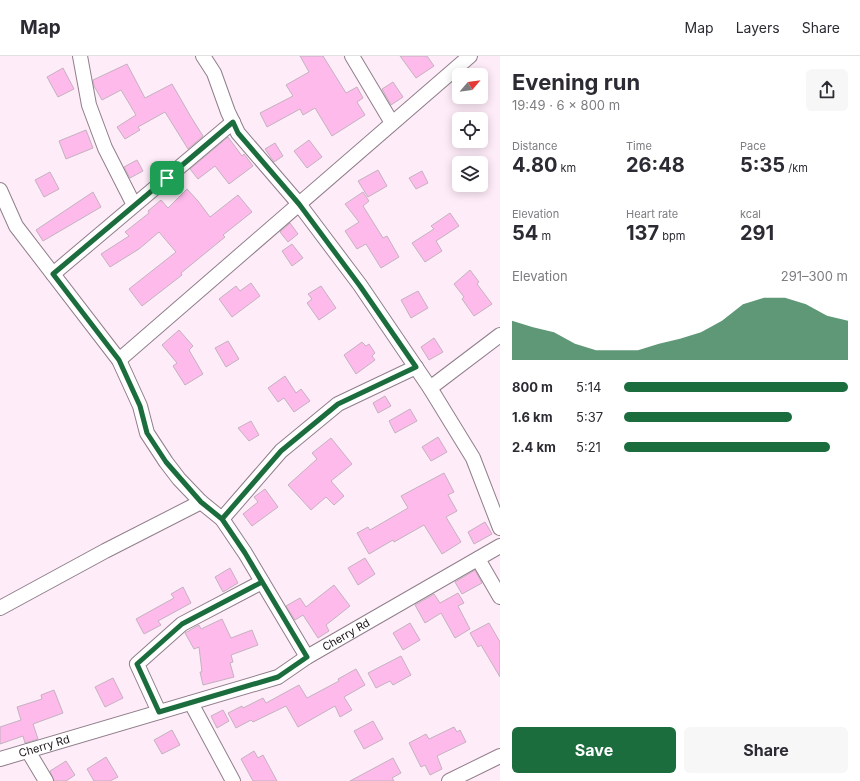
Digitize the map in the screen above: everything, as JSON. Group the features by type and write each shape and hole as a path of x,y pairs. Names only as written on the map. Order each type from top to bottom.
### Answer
{"street":[{"path":"80,56 89,105 105,148 134,205"},
{"path":"203,56 214,74 238,133 299,204 360,286 430,388 473,458 500,528"},
{"path":"352,56 392,123"},
{"path":"119,360 470,56"},
{"path":"53,274 233,122"},
{"path":"0,190 16,226 119,360 140,406 147,433 166,462 201,502 222,519 245,553 307,657"},
{"path":"430,388 500,335"},
{"path":"222,519 281,451 338,404 416,367"},
{"path":"0,608 105,551 201,502"},
{"name":"Cherry Rd","path":"0,759 278,677 307,657 500,546"},
{"path":"478,559 500,597"},
{"path":"159,712 137,664 182,624 262,582"},
{"path":"191,703 233,781"},
{"path":"28,751 46,781"},
{"path":"449,781 500,756"}],"building":[{"path":"300,56 323,56 346,93 357,87 363,98 357,102 365,115 332,136 315,108 303,115 300,109 267,127 260,113 293,96 286,85 309,72"},
{"path":"400,56 427,56 434,66 416,78"},
{"path":"127,64 145,98 172,84 203,136 188,149 165,112 138,127 140,130 125,139 117,127 136,115 121,90 102,100 94,86 93,80"},
{"path":"63,68 74,89 58,97 47,77"},
{"path":"393,82 403,97 391,105 382,89"},
{"path":"86,130 93,148 66,159 59,141"},
{"path":"228,137 242,156 244,154 253,166 229,184 215,166 198,179 190,169"},
{"path":"309,140 322,157 307,168 294,151"},
{"path":"275,143 283,156 274,162 265,149"},
{"path":"137,160 143,171 130,178 124,167"},
{"path":"378,170 387,186 368,197 358,181"},
{"path":"422,171 428,183 416,189 409,178"},
{"path":"50,172 59,189 44,197 35,180"},
{"path":"187,189 210,217 238,195 252,212 223,235 225,237 181,273 182,275 142,306 129,289 176,252 159,232 139,249 110,267 101,254 129,236 125,232 149,213 148,211 161,200 168,208"},
{"path":"93,192 101,207 43,241 36,230"},
{"path":"363,192 369,201 363,206 383,238 387,236 399,257 381,268 366,244 357,249 345,231 359,222 345,204"},
{"path":"450,213 459,226 436,241 442,251 425,262 412,243 434,229 431,226"},
{"path":"290,223 298,234 288,242 280,232"},
{"path":"292,244 303,258 292,266 282,251"},
{"path":"470,270 479,282 477,284 492,304 474,316 462,299 464,297 454,284"},
{"path":"251,283 260,296 232,317 219,299 236,286 240,291"},
{"path":"321,286 336,308 319,320 307,303 312,299 308,294"},
{"path":"418,291 428,308 411,318 401,300"},
{"path":"179,330 193,346 189,350 203,374 185,385 173,366 177,363 162,345"},
{"path":"434,338 443,352 429,360 421,347"},
{"path":"228,341 239,359 226,367 215,348"},
{"path":"362,342 366,346 369,344 375,353 372,356 375,360 356,374 344,355"},
{"path":"285,376 296,393 301,389 310,401 294,412 284,398 278,402 268,388"},
{"path":"385,396 391,406 378,413 373,403"},
{"path":"410,409 417,421 395,433 389,421"},
{"path":"251,421 259,435 249,441 238,428"},
{"path":"438,437 447,452 431,461 422,447"},
{"path":"331,438 352,464 331,481 344,496 334,505 326,497 311,510 288,485 317,459 312,453"},
{"path":"444,473 454,492 448,495 457,511 446,517 461,542 442,554 424,525 369,554 357,533 368,527 370,530 408,508 401,496"},
{"path":"265,489 278,507 252,526 243,514 258,502 254,497"},
{"path":"485,522 492,534 474,544 468,532"},
{"path":"365,558 375,574 358,585 348,568"},
{"path":"230,568 238,583 223,592 215,577"},
{"path":"475,570 482,583 462,594 455,582"},
{"path":"334,585 350,606 326,625 329,631 318,638 303,615 295,620 286,606 300,598 306,607"},
{"path":"183,587 191,603 158,621 161,625 144,634 136,619 174,598 171,594"},
{"path":"458,593 464,603 458,606 470,629 455,638 441,613 425,623 415,605 434,594 440,603"},
{"path":"222,619 231,638 252,630 258,645 231,655 233,662 230,663 234,677 203,685 200,672 202,672 199,647 194,649 185,633 199,625 201,629"},
{"path":"410,623 420,640 403,650 393,633"},
{"path":"489,623 500,642 500,677 481,645 478,647 470,633"},
{"path":"401,656 411,675 393,685 390,681 376,688 368,673"},
{"path":"356,669 365,685 344,697 352,710 340,717 335,706 298,727 286,706 253,722 251,720 236,728 228,713 242,706 243,708 263,698 266,703 299,685 307,698 339,681 338,679"},
{"path":"113,678 123,698 105,707 95,687"},
{"path":"54,690 63,713 33,724 38,739 25,743 23,736 0,744 0,727 21,720 17,707 42,699 41,695"},
{"path":"223,710 229,721 217,728 211,716"},
{"path":"373,721 383,739 364,749 354,731"},
{"path":"454,727 457,732 460,730 466,742 437,756 442,769 430,775 425,765 421,767 409,743 426,734 429,739"},
{"path":"172,730 180,745 162,754 154,740"},
{"path":"254,751 258,758 263,755 277,781 253,781 241,759"},
{"path":"106,757 118,777 110,781 94,781 87,769"},
{"path":"393,758 401,773 392,778 394,781 350,781"},
{"path":"66,761 75,775 66,781 54,781 50,771"}],"route":[{"path":"167,178 53,274 119,360 140,406 147,433 166,462 201,502 222,519 245,553 307,657 278,677 159,712 137,664 182,624 262,582 222,519 281,451 338,404 416,367 360,286 299,204 238,133 233,122 167,178"}]}
